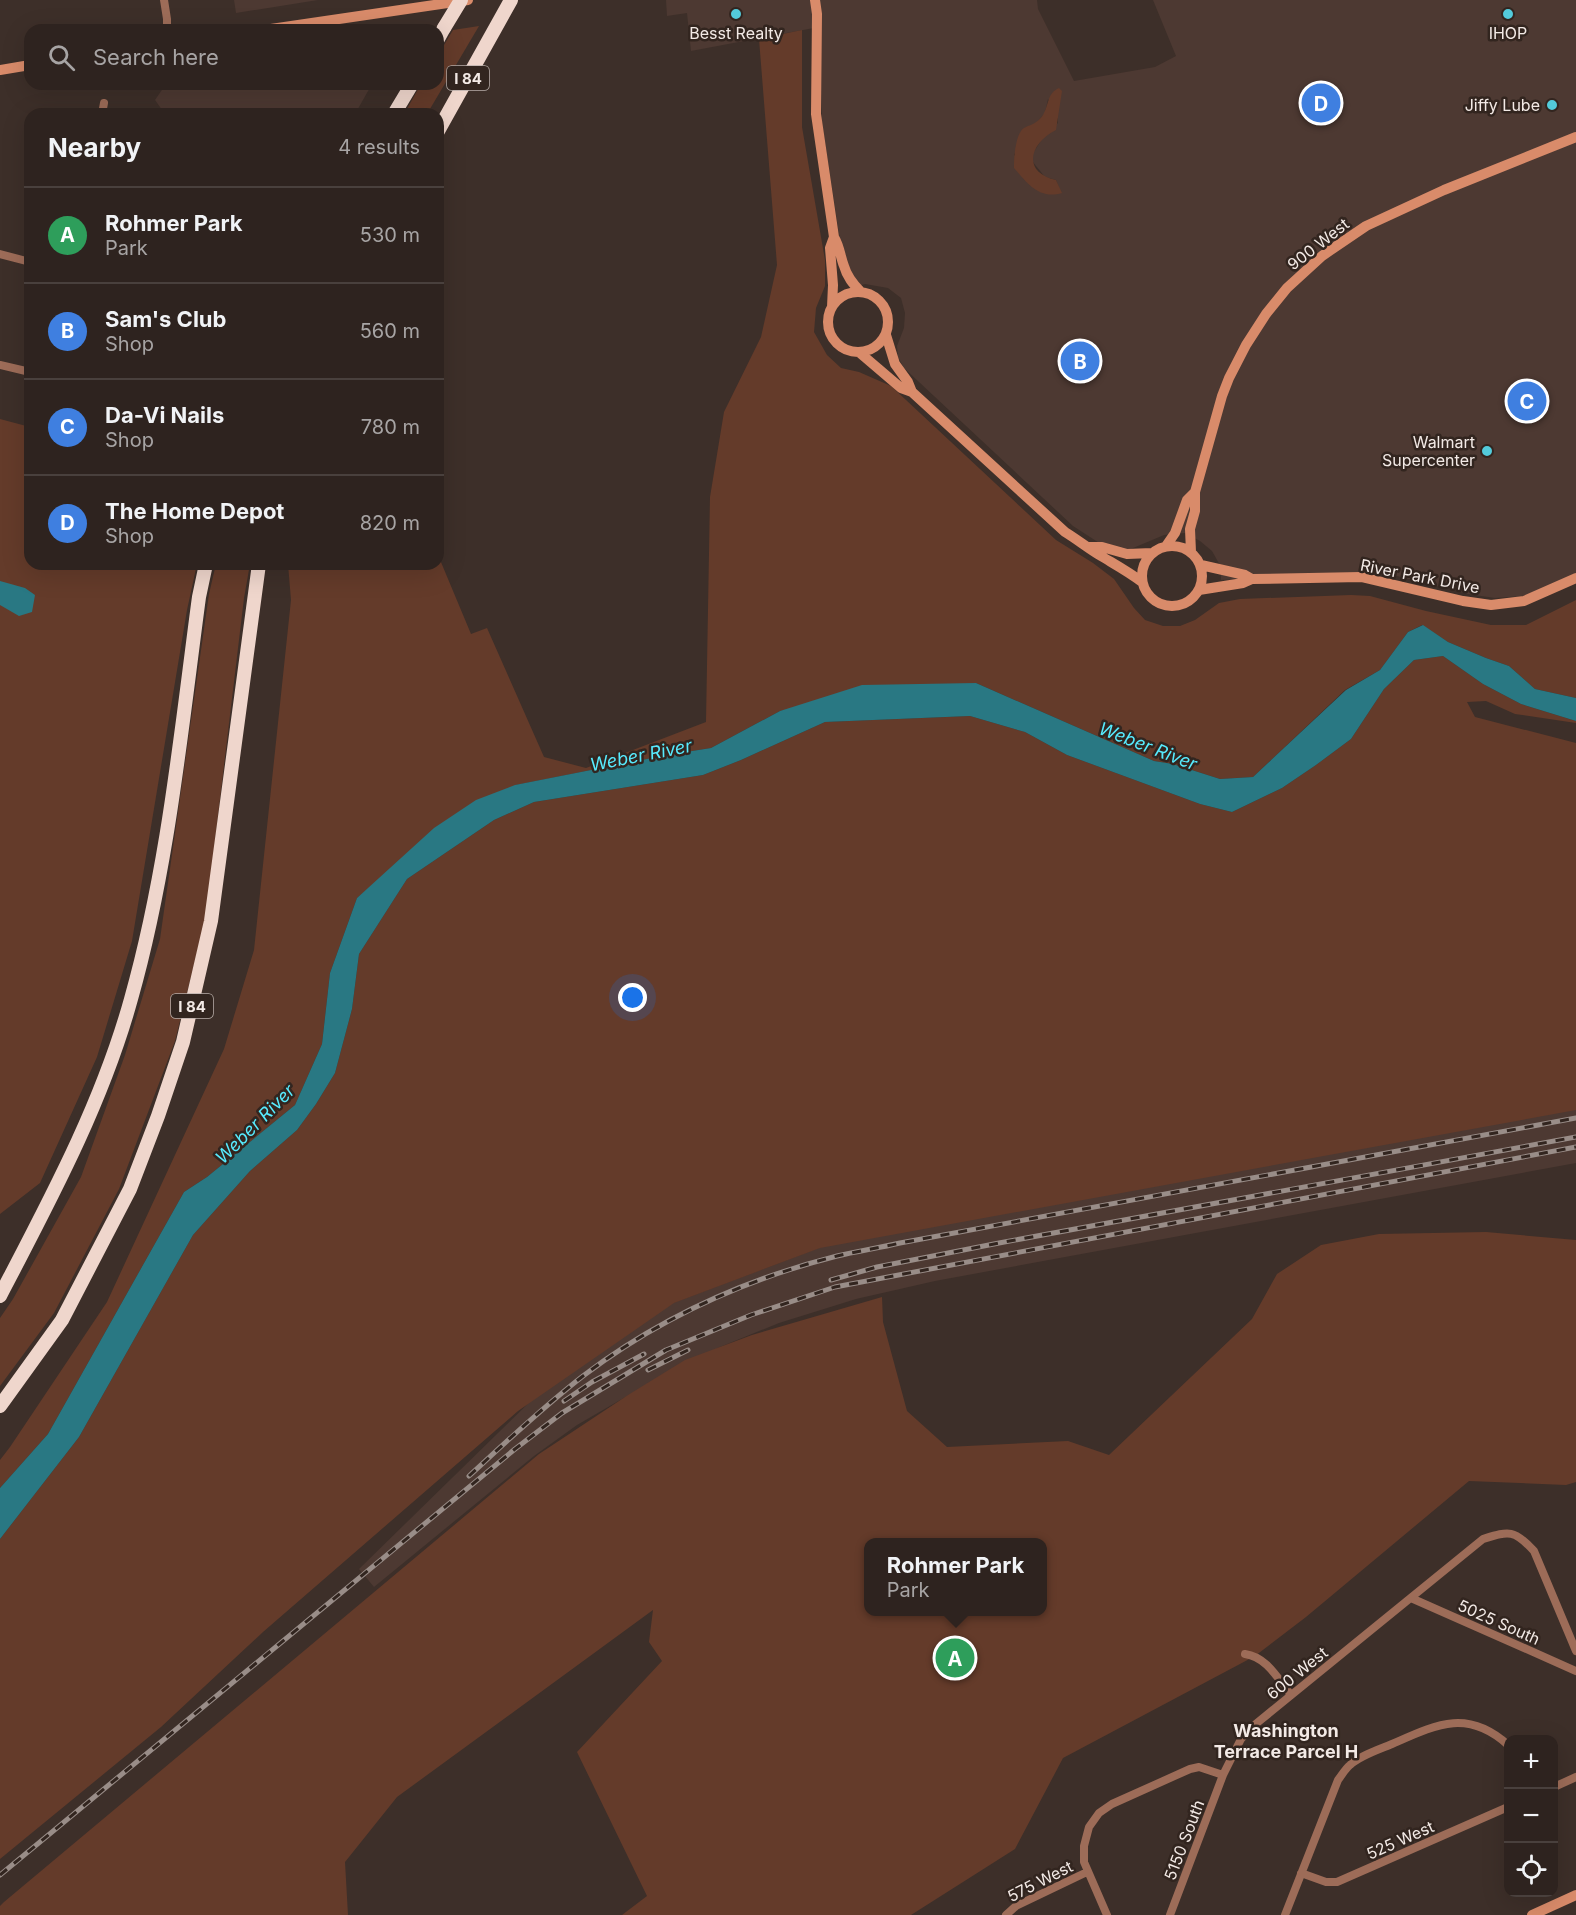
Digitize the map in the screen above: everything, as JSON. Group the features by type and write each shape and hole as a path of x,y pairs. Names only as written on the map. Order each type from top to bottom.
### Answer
{"highway":[{"path":"444,28 461,0"},
{"name":"I 84","path":"444,120 511,0"},
{"path":"398,108 408,90"},
{"path":"0,1296 87,1124 131,1000 146,941 166,836 205,570"},
{"name":"I 84","path":"0,1406 62,1320 130,1190 183,1042 211,921 258,570"}],"street":[{"path":"164,0 167,24"},
{"path":"305,24 468,0"},
{"path":"815,0 817,14 816,114 834,237 840,246 843,266 849,279 861,292 877,298 886,309 889,322 886,334 876,347 860,353 851,352 835,342 830,334 828,316 837,300 844,295 861,292"},
{"path":"0,70 24,67"},
{"path":"103,108 104,104"},
{"name":"900 West","path":"1191,552 1190,529 1195,512 1195,492 1219,404 1234,367 1273,304 1308,268 1342,241 1381,219 1444,190 1576,137"},
{"path":"832,307 830,248 834,237"},
{"path":"0,254 24,260"},
{"path":"886,334 895,364 912,392"},
{"path":"860,353 877,365 901,388 912,392 1065,532 1142,582 1150,597 1164,606 1180,606 1188,602 1199,590 1203,573 1200,565 1191,552 1183,548 1166,546 1152,553 1127,554 1102,547 1089,547"},
{"path":"0,365 24,371"},
{"name":"900 West","path":"1166,546 1175,533 1187,500 1195,492"},
{"path":"1142,582 1143,566 1152,553"},
{"name":"River Park Drive","path":"1200,565 1245,575 1252,579"},
{"name":"River Park Drive","path":"1199,590 1243,583 1252,579 1361,577 1463,601 1491,605 1524,601 1576,579"},
{"name":"600 West","path":"1223,1775 1241,1739 1252,1728 1483,1539 1505,1532 1522,1538 1534,1551 1576,1651"},
{"name":"5025 South","path":"1411,1598 1576,1671"},
{"path":"1245,1654 1255,1656 1264,1662 1291,1695"},
{"path":"1285,1915 1338,1780 1349,1766 1364,1756 1446,1723 1481,1728 1504,1741"},
{"path":"1107,1915 1084,1863 1084,1846 1089,1827 1099,1813 1112,1804 1190,1769 1199,1767 1223,1775"},
{"name":"5150 South","path":"1170,1915 1223,1775"},
{"path":"1558,1785 1576,1777"},
{"name":"525 West","path":"1301,1873 1326,1882 1337,1882 1504,1809"},
{"name":"575 West","path":"1006,1915 1016,1906 1087,1872"},
{"path":"1532,1915 1576,1895"}],"shaded area":[{"path":"234,0 318,0 236,13"},
{"path":"666,0 1037,0 1038,9 1074,81 1155,67 1176,56 1153,0 1576,0 1576,576 1524,596 1495,598 1468,594 1397,576 1364,573 1221,580 1221,567 1212,551 1185,533 1164,535 1126,551 1107,548 1073,526 904,368 898,357 897,346 904,328 905,313 901,298 888,288 865,284 852,288 842,254 822,122 819,27 691,51 687,13 667,16","holes":["1048,99 1058,116 1058,123 1044,136 1031,156 1032,161 1045,177 1056,180 1061,193 1014,155 1026,127 1035,125 1045,113"]},
{"path":"479,26 444,85 444,45 453,30"},
{"path":"802,30 802,127 825,260 825,286 816,308 814,332 827,355 841,368 859,372 891,386 1056,540 1114,579 1145,620 1163,626 1180,626 1195,620 1219,603 1240,599 1351,595 1370,596 1491,625 1526,625 1576,600 1576,698 1535,689 1509,666 1448,642 1422,625 1408,632 1380,670 1345,690 1253,777 1220,779 1173,764 1154,761 976,683 780,711 711,748 516,785 382,877 357,898 330,973 322,1044 295,1105 207,1177 184,1192 48,1434 0,1488 0,1460 107,1302 224,1049 254,950 291,600 288,570 444,569 471,634 487,628 544,757 586,768 706,722 710,497 724,412 761,337 777,265 759,39"},
{"path":"1059,88 1062,91 1056,130 1040,142 1033,157 1038,171 1056,180 1062,193 1054,195 1034,189 1014,168 1017,139 1021,131 1040,119 1050,96"},
{"path":"162,90 369,90 358,108 161,108 155,100"},
{"path":"418,90 441,90 431,108 407,108"},
{"path":"0,419 24,425 24,570 196,570 187,610 132,941 97,1057 40,1183 0,1214"},
{"path":"215,570 249,570 206,916 175,1041 119,1189 54,1313 0,1386 0,1318 13,1299 81,1177 125,1055 160,939 209,594"},
{"path":"1443,656 1483,684 1521,704 1576,721 1576,723 1515,714 1486,701 1467,702 1475,717 1576,743 1576,1110 820,1248 674,1303 518,1411 263,1632 161,1727 0,1859 0,1539 79,1437 193,1235 250,1171 297,1130 316,1104 335,1073 352,1009 359,954 407,879 494,820 534,802 703,775 825,722 970,716 1025,732 1067,755 1200,804 1232,812 1282,788 1351,739 1384,689 1414,660"},
{"path":"1576,1104 1576,1163 935,1281 856,1299 779,1323 720,1347 660,1377 577,1425 534,1456 374,1587 359,1569 546,1386 673,1303 824,1246"},
{"path":"1486,1232 1576,1240 1576,1482 1566,1485 1469,1481 1306,1617 1255,1656 1063,1758 1015,1849 911,1915 622,1915 647,1896 577,1752 662,1661 649,1642 653,1610 397,1797 345,1862 348,1915 0,1915 0,1906 4,1902 539,1454 685,1360 752,1335 882,1297 883,1322 907,1411 947,1447 1068,1441 1109,1455 1252,1319 1277,1274 1321,1245 1379,1234"}],"water":[{"path":"0,581 25,588 35,595 32,612 19,616 0,605"},
{"path":"1423,625 1448,642 1509,666 1535,689 1576,698 1576,721 1521,704 1483,684 1443,656 1414,660 1384,689 1351,739 1282,788 1232,812 1200,804 1067,755 1025,732 970,716 825,722 703,775 534,802 494,820 407,879 359,954 352,1009 335,1073 316,1104 297,1130 250,1171 193,1235 79,1437 0,1539 0,1488 48,1434 184,1192 207,1177 295,1105 322,1044 330,973 357,898 434,828 476,800 515,785 711,748 780,711 862,685 976,683 1154,761 1173,764 1220,779 1253,777 1346,690 1380,670 1408,632"}],"railway":[{"path":"469,1476 568,1388 642,1336 704,1303 769,1276 803,1265 900,1243 1576,1118"},
{"path":"831,1280 877,1267 999,1243 1576,1137"},
{"path":"0,1875 515,1449 562,1413 666,1350 751,1315 835,1287 1576,1147"},
{"path":"648,1370 688,1350"},
{"path":"564,1401 592,1382 644,1354"}],"place":[{"name":"Besst Realty","path":"736,14"},
{"name":"IHOP","path":"1508,14"},
{"name":"The Home Depot","path":"1321,103"},
{"name":"Jiffy Lube","path":"1552,105"},
{"name":"Sam's Club","path":"1080,361"},
{"name":"Da-Vi Nails","path":"1527,401"},
{"name":"Walmart Supercenter","path":"1487,451"},
{"name":"Rohmer Park","path":"955,1658"}],"district":[{"name":"Washington Terrace Parcel H","path":"1286,1740"}],"water label":[{"name":"Weber River","path":"1148,746"},
{"name":"Weber River","path":"641,755"},
{"name":"Weber River","path":"255,1124"}]}
